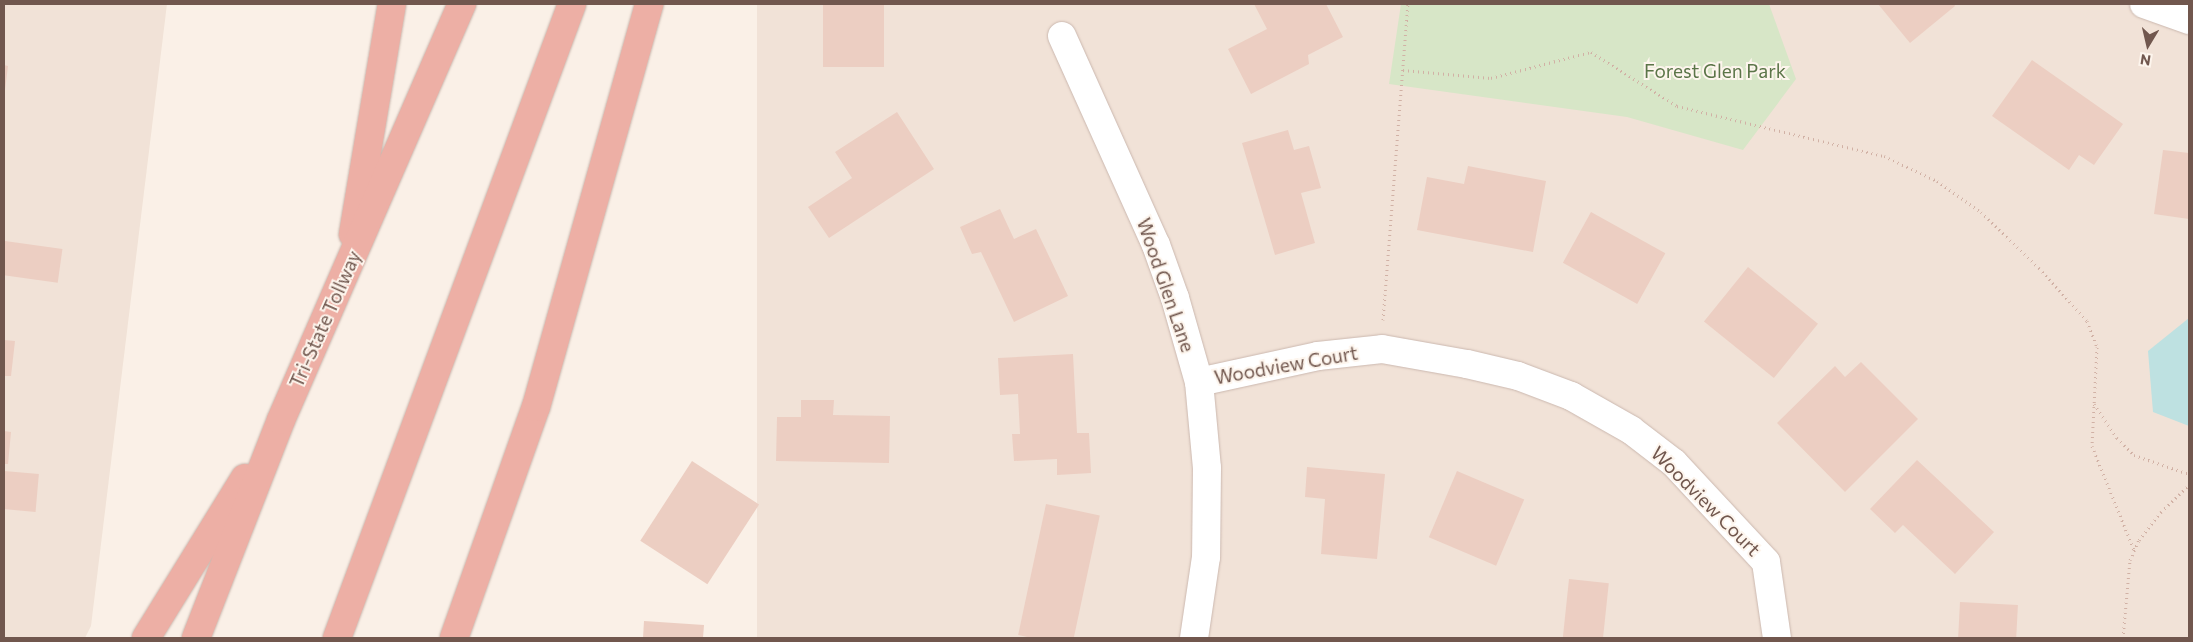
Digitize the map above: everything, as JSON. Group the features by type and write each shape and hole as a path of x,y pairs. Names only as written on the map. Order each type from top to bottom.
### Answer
{"highway":[{"path":"346,274 392,4"},
{"name":"Tri-State Tollway","path":"196,638 281,420 462,4"},
{"path":"337,638 572,4"},
{"path":"454,638 536,407 649,4"},
{"path":"146,638 281,420"}],"street":[{"path":"2144,4 2189,20"},
{"name":"Wood Glen Lane","path":"1062,36 1156,245 1175,298 1199,382 1207,468 1206,557 1194,638"},
{"name":"Woodview Court","path":"1199,382 1318,356 1382,349 1467,364 1518,376 1571,396 1631,430 1674,463 1766,562 1777,638"}],"path":[{"path":"1382,349 1408,4"},
{"path":"1403,70 1491,78 1592,52 1677,106 1884,156 1937,181 1981,212 2039,268 2086,321 2096,347 2092,446 2134,550"},
{"path":"2094,404 2117,438 2134,455 2189,474"},
{"path":"2123,638 2130,560 2134,550 2161,512 2189,485"}],"shaded area":[{"path":"4,4 167,4 91,626 85,638 4,638"},
{"path":"757,4 2189,4 2189,638 757,638"}],"green space":[{"name":"Forest Glen Park","path":"1401,4 1769,4 1796,79 1743,150 1627,117 1389,84"}],"water":[{"path":"2189,318 2189,426 2153,412 2148,351"}],"building":[{"path":"823,4 884,4 884,67 823,67"},
{"path":"1254,4 1326,4 1343,37 1308,55 1309,64 1251,94 1228,49 1267,29"},
{"path":"1878,4 1954,4 1955,6 1910,43"},
{"path":"2032,60 2123,124 2094,165 2079,155 2069,170 1992,116"},
{"path":"4,65 8,66 5,90 4,90"},
{"path":"897,112 934,169 829,238 808,207 852,178 835,152"},
{"path":"1288,130 1294,150 1309,146 1321,188 1301,193 1315,243 1275,255 1242,143"},
{"path":"2163,150 2189,153 2189,219 2154,214"},
{"path":"1468,166 1546,181 1533,252 1417,230 1427,177 1464,184"},
{"path":"1000,209 1014,239 1036,229 1068,296 1014,322 981,252 972,254 960,227"},
{"path":"1591,212 1665,253 1637,304 1563,263"},
{"path":"5,241 62,249 58,283 4,275"},
{"path":"1748,267 1818,324 1774,378 1704,321"},
{"path":"4,340 15,341 11,376 4,376"},
{"path":"1073,354 1077,433 1089,433 1091,473 1057,475 1057,459 1014,461 1012,434 1020,434 1018,394 1000,395 998,358"},
{"path":"1861,362 1918,419 1845,492 1777,423 1835,366 1845,377"},
{"path":"801,400 834,400 833,415 890,416 889,463 776,461 777,417 801,417"},
{"path":"4,431 11,432 8,464 4,464"},
{"path":"1917,460 1994,532 1955,574 1903,525 1895,533 1870,509"},
{"path":"692,461 759,505 707,584 640,541"},
{"path":"1307,467 1385,474 1377,559 1321,554 1325,499 1305,497"},
{"path":"4,471 39,474 36,512 4,509"},
{"path":"1457,471 1524,500 1496,566 1429,537"},
{"path":"1046,504 1100,515 1074,638 1032,638 1018,635"},
{"path":"1569,579 1609,583 1603,638 1563,638"},
{"path":"1960,602 2018,605 2016,638 1958,638"},
{"path":"644,621 704,625 703,638 643,638"}]}
